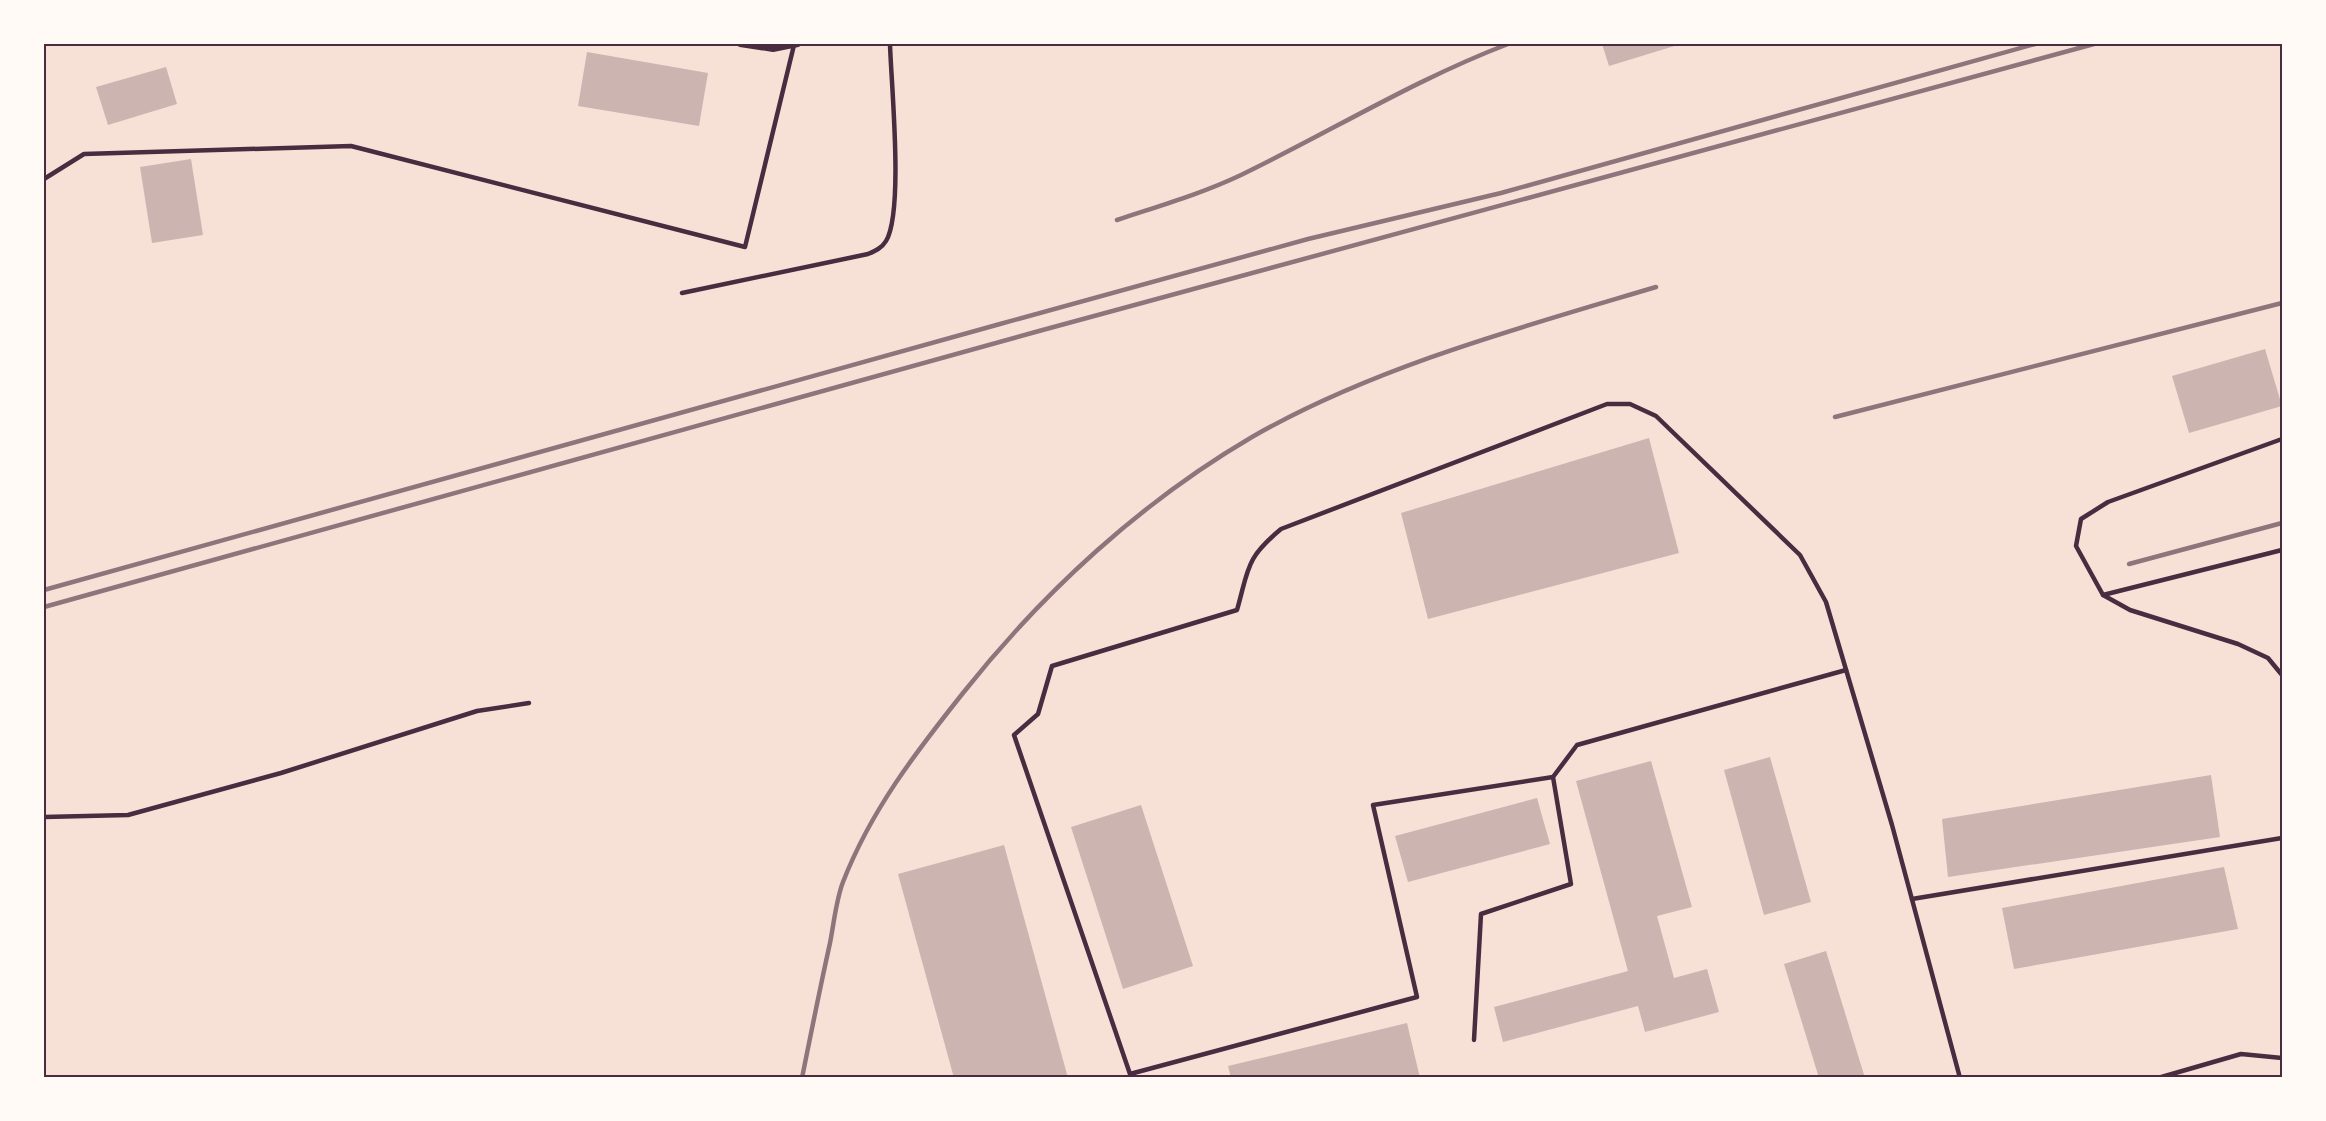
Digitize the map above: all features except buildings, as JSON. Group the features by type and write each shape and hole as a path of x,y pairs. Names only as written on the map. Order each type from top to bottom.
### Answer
{"street":[{"path":"740,44 773,49 796,44"}],"lane":[{"path":"44,179 84,154 351,146 745,247 796,44"},
{"path":"682,293 868,254 886,242 895,207 890,44"},
{"path":"1846,670 1578,745 1553,777 1373,805 1417,997 1130,1074 1014,735 1038,714 1052,666 1237,610 1249,561 1260,546 1281,529 1607,404 1630,404 1656,416 1800,555 1826,602 1846,670 1912,899 1960,1077"},
{"path":"2283,439 2108,502 2081,519 2076,546 2103,595 2130,610 2238,644 2268,658 2283,675"},
{"path":"2103,595 2283,550"},
{"path":"44,817 128,815 281,773 477,711 529,703"},
{"path":"1474,1040 1481,914 1571,884 1553,777"},
{"path":"1912,899 2283,838"},
{"path":"2158,1077 2241,1054 2283,1058"}],"railway":[{"path":"1117,220 1226,182 1407,89 1508,44"},
{"path":"44,590 1308,239 1501,193 2035,44"},
{"path":"44,607 1039,331 2094,44"},
{"path":"802,1078 839,896 854,856 867,830 928,737 994,656 1060,585 1133,520 1171,490 1252,437 1299,412 1398,369 1553,317 1656,287"},
{"path":"1835,417 2282,303"},
{"path":"2129,564 2282,523"}]}
